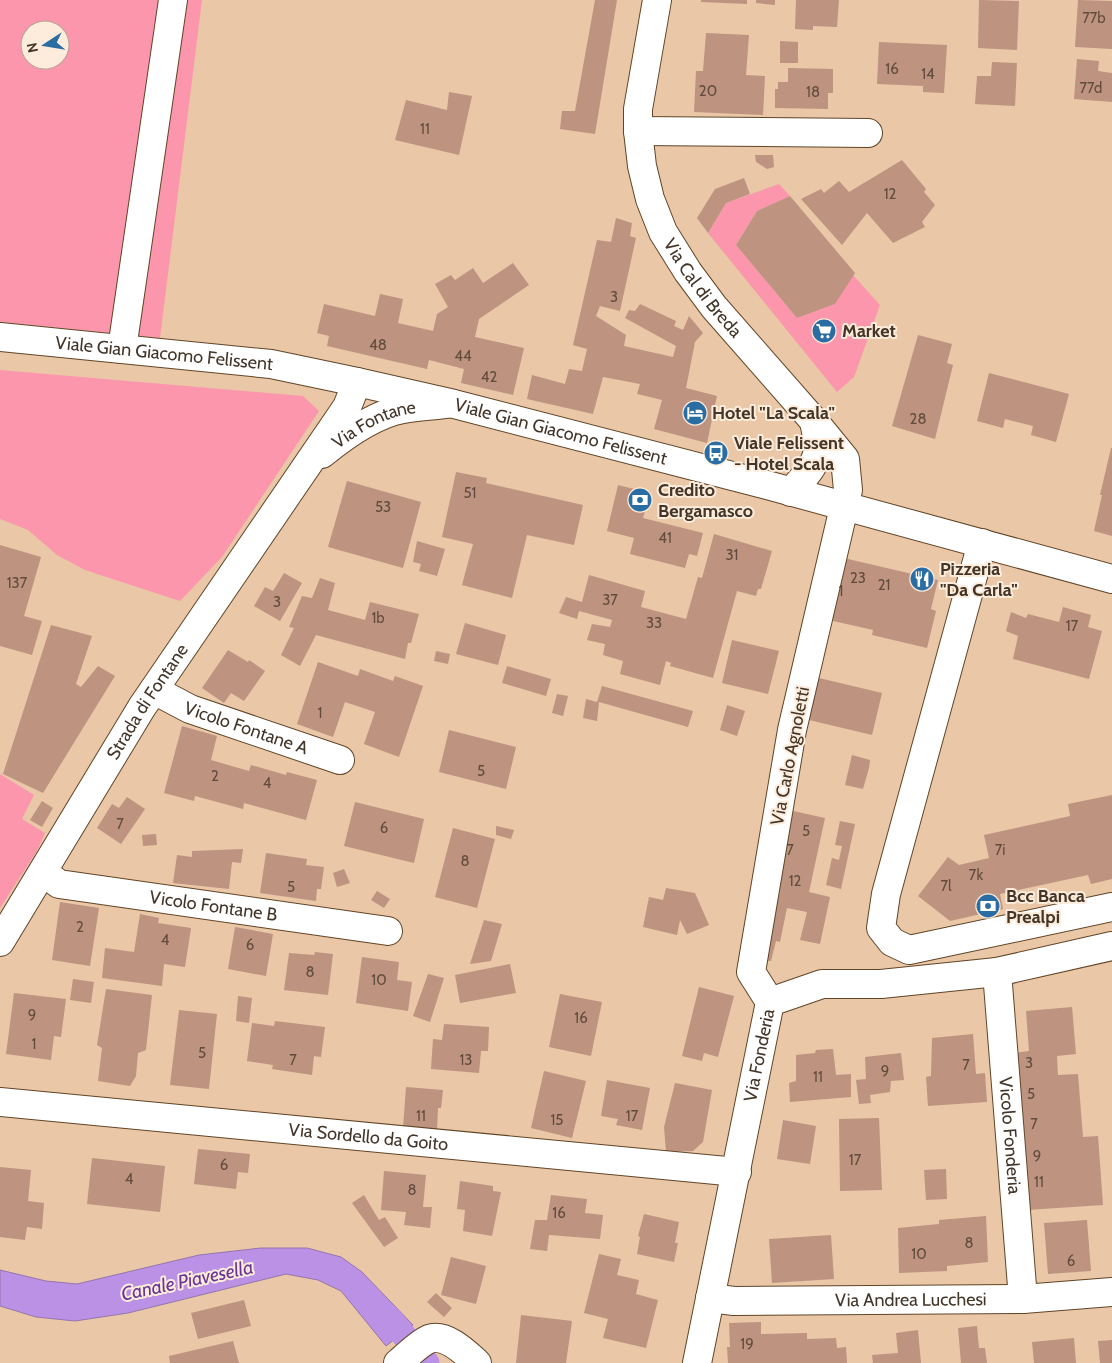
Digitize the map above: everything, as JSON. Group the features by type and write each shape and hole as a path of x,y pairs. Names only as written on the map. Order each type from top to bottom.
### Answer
{"street":[{"path":"122,349 173,0"},
{"name":"Via Cal di Breda","path":"657,0 638,109 638,131 642,166 650,199 663,232 688,272 714,306 845,459 848,490 845,507"},
{"path":"638,131 868,133"},
{"name":"Viale Gian Giacomo Felissent","path":"0,336 271,364 358,382 454,404 791,492 1112,579"},
{"name":"Strada di Fontane","path":"0,942 154,690 346,407 358,382"},
{"name":"Via Fontane","path":"305,468 340,440 381,417 402,409 454,404"},
{"path":"791,492 810,470 815,461 818,446 814,421"},
{"name":"Via Carlo Agnoletti","path":"770,1002 751,972 792,730 845,507"},
{"path":"982,543 886,894 881,928 892,942 909,950 1112,907"},
{"name":"Vicolo Fontane A","path":"154,690 190,709 340,760"},
{"name":"Vicolo Fontane B","path":"43,872 59,884 388,930"},
{"path":"1032,924 1042,962"},
{"name":"Via Fonderia","path":"697,1363 770,1002 822,984 881,984 997,972 1112,946"},
{"name":"Vicolo Fonderia","path":"997,972 1023,1299"},
{"name":"Via Sordello da Goito","path":"0,1102 737,1172"},
{"name":"Via Andrea Lucchesi","path":"710,1298 734,1301 1023,1299 1112,1292"},
{"path":"398,1363 428,1340 434,1338 446,1340 463,1350 477,1363"}],"shaded area":[{"path":"0,0 202,0 160,338 0,322"},
{"path":"779,184 790,196 757,211 736,245 797,318 835,304 853,275 880,305 854,377 837,392 708,233 726,203"},
{"path":"0,370 303,396 319,411 222,557 180,601 85,570 57,555 28,530 0,519"},
{"path":"0,774 34,795 22,819 45,833 37,851 0,908"}],"water":[{"path":"261,1248 307,1248 341,1257 362,1272 413,1325 386,1346 341,1291 318,1280 286,1274 128,1313 75,1321 36,1317 0,1306 0,1270 46,1281 77,1284 199,1255"}],"building":[{"path":"595,0 617,0 595,134 560,129 562,111 575,111"},
{"path":"701,0 747,0 747,4 701,2"},
{"path":"756,0 775,0 775,5 756,3"},
{"path":"796,0 839,0 837,27 813,26 813,30 795,29"},
{"path":"979,0 1019,1 1017,50 978,48"},
{"path":"1078,0 1112,1 1112,49 1075,47"},
{"path":"706,33 749,35 746,75 765,76 763,115 694,112 696,71 703,71"},
{"path":"780,41 798,42 798,63 780,63"},
{"path":"879,42 947,45 944,93 923,92 923,86 877,84"},
{"path":"1077,59 1099,61 1098,71 1112,73 1112,102 1074,99"},
{"path":"992,62 1017,63 1015,106 975,104 977,76 991,76"},
{"path":"788,68 833,69 833,93 828,93 828,109 775,108 775,89 778,89 778,82 788,82"},
{"path":"449,92 472,96 459,155 395,140 406,100 447,110"},
{"path":"755,155 773,155 774,167 767,169 756,162"},
{"path":"902,160 926,189 924,192 935,205 922,222 925,227 893,243 867,213 842,245 801,199 821,189 824,193 839,181 849,192"},
{"path":"744,178 750,194 726,203 708,233 697,218 715,189"},
{"path":"790,196 855,273 835,304 797,318 736,245 757,211"},
{"path":"616,218 632,223 630,236 636,238 620,311 600,306 596,316 626,335 624,346 673,357 676,346 625,318 629,310 635,311 640,304 676,321 674,326 683,330 689,316 703,333 695,342 686,388 717,396 707,443 654,429 662,400 637,394 640,384 603,377 593,414 527,399 532,375 565,384 569,369 582,371 587,349 573,345 597,240 611,242"},
{"path":"513,263 529,285 479,319 475,337 524,348 513,395 461,383 464,369 429,360 427,369 327,346 329,336 317,333 324,304 375,316 380,294 403,299 398,323 433,331 437,314 448,307 435,284 451,275 455,280 473,268 483,283"},
{"path":"918,335 952,344 947,363 953,365 935,439 892,426"},
{"path":"989,373 1069,394 1056,442 1031,435 1033,426 1005,419 1003,428 977,421"},
{"path":"1112,448 1112,536 1094,531"},
{"path":"456,472 487,478 486,483 583,505 574,545 527,535 512,598 462,585 473,544 442,537"},
{"path":"347,481 421,502 403,568 328,547"},
{"path":"618,485 650,493 643,518 703,533 697,556 689,554 685,568 630,554 634,538 607,531"},
{"path":"714,534 772,551 761,589 758,589 756,596 737,591 713,678 670,666 671,663 666,661 660,685 620,674 623,661 603,655 605,644 587,640 592,624 610,627 612,620 579,611 577,619 559,613 566,597 582,602 589,575 645,591 641,607 686,619 698,577 702,578"},
{"path":"417,541 445,549 437,576 419,571 421,564 413,562"},
{"path":"0,545 41,557 24,616 42,621 32,655 0,646"},
{"path":"835,556 938,580 931,609 936,611 927,648 872,635 873,630 820,618"},
{"path":"284,573 302,583 280,621 254,606 265,587 273,591"},
{"path":"320,578 335,583 328,610 365,620 370,602 419,614 411,643 408,643 405,659 316,635 300,666 281,655 294,628 289,627 302,596 312,598"},
{"path":"1063,607 1091,615 1088,627 1102,631 1089,679 1013,659 1018,636 1006,631 1011,612 1026,618 1028,614 1059,622"},
{"path":"465,623 506,635 498,665 456,654"},
{"path":"51,625 92,636 76,684 81,687 98,666 115,676 43,793 3,774"},
{"path":"732,640 779,651 768,694 722,683"},
{"path":"228,650 248,662 249,660 265,671 244,701 231,693 224,703 202,688"},
{"path":"436,651 450,654 448,664 434,661"},
{"path":"318,662 358,676 360,669 393,681 395,676 423,686 399,757 364,744 375,712 345,702 333,737 297,724"},
{"path":"507,666 551,679 546,696 502,683"},
{"path":"815,677 882,693 872,735 805,719"},
{"path":"602,686 693,711 688,727 599,702 597,721 583,718 586,699 597,702"},
{"path":"557,694 568,696 563,716 552,713"},
{"path":"727,705 745,711 737,736 720,730"},
{"path":"182,726 217,736 211,760 249,771 251,765 286,775 287,772 317,780 306,820 244,803 243,809 195,796 194,801 164,793"},
{"path":"449,730 516,747 506,789 439,772"},
{"path":"852,755 870,760 863,789 845,785"},
{"path":"1112,795 1112,879 1091,884 1088,875 1000,894 1003,909 950,921 918,896 948,857 959,865 989,858 984,835 1070,816 1068,804"},
{"path":"127,797 145,809 121,844 97,828 112,804 119,808"},
{"path":"42,801 53,808 42,827 30,820"},
{"path":"355,802 424,819 414,863 344,846"},
{"path":"784,809 825,818 809,892 830,897 820,944 800,940 807,912 787,908 780,942 776,941 771,961 750,959"},
{"path":"840,821 855,824 841,889 826,885 832,858 839,860 842,846 835,845"},
{"path":"496,826 514,830 511,839 496,835"},
{"path":"453,828 495,839 477,908 435,897"},
{"path":"156,834 157,845 143,846 142,835"},
{"path":"243,849 241,863 232,862 229,889 173,883 177,855 192,857 192,851"},
{"path":"266,853 307,859 306,865 324,867 321,889 317,889 316,901 260,893"},
{"path":"344,869 350,883 337,887 333,873"},
{"path":"666,888 695,893 709,925 687,934 680,920 677,935 643,927 649,897 663,900"},
{"path":"377,891 390,899 384,908 371,900"},
{"path":"60,902 99,908 90,966 52,960"},
{"path":"140,914 159,918 158,923 191,928 185,967 164,964 162,986 102,978 105,948 134,952"},
{"path":"484,920 502,924 491,961 470,964"},
{"path":"235,927 273,934 266,976 228,969"},
{"path":"315,952 333,954 328,995 284,990 289,953 314,955"},
{"path":"362,957 399,962 397,980 412,982 408,1011 356,1003"},
{"path":"510,964 516,993 460,1003 455,975"},
{"path":"428,974 444,978 430,1022 413,1016"},
{"path":"73,979 94,982 91,1003 70,1000"},
{"path":"699,987 734,996 718,1057 704,1053 702,1061 682,1056"},
{"path":"106,989 152,995 146,1050 138,1053 136,1076 130,1086 98,1081 102,1048 97,1045"},
{"path":"14,993 66,999 61,1037 54,1036 51,1060 6,1054"},
{"path":"560,994 602,1002 591,1056 549,1047"},
{"path":"238,996 252,998 249,1023 236,1021"},
{"path":"1072,1007 1076,1054 1057,1056 1058,1075 1078,1074 1083,1137 1098,1136 1103,1205 1027,1210 1015,1053 1029,1051 1026,1011"},
{"path":"179,1010 217,1014 209,1089 170,1085"},
{"path":"275,1021 325,1027 321,1057 314,1056 312,1075 272,1069 273,1065 247,1061 252,1023 274,1026"},
{"path":"444,1024 489,1027 488,1051 481,1051 479,1073 431,1069 433,1039 442,1040"},
{"path":"973,1034 976,1074 985,1073 987,1102 928,1106 926,1077 931,1076 932,1038"},
{"path":"833,1049 836,1075 851,1074 851,1097 790,1102 789,1083 796,1081 796,1055 815,1053 816,1050"},
{"path":"901,1053 904,1080 891,1081 890,1092 870,1095 871,1103 859,1104 856,1080 866,1079 865,1057"},
{"path":"544,1071 586,1081 572,1138 531,1128"},
{"path":"607,1080 650,1088 642,1130 616,1125 618,1119 601,1116"},
{"path":"675,1083 712,1090 703,1142 693,1151 666,1152 664,1127"},
{"path":"406,1087 443,1090 441,1108 438,1108 437,1130 403,1128"},
{"path":"879,1118 882,1190 840,1191 839,1119"},
{"path":"783,1120 816,1126 810,1164 777,1159"},
{"path":"198,1149 250,1154 248,1173 238,1172 236,1189 194,1184"},
{"path":"92,1158 165,1166 160,1212 87,1204"},
{"path":"0,1167 31,1170 28,1201 44,1203 42,1229 27,1227 25,1240 0,1237"},
{"path":"946,1169 947,1199 926,1200 924,1170"},
{"path":"384,1171 426,1175 423,1207 432,1207 430,1228 404,1225 406,1212 381,1210"},
{"path":"460,1181 493,1186 493,1191 501,1192 492,1236 463,1231 465,1210 457,1209"},
{"path":"364,1195 379,1220 385,1217 398,1238 384,1247 352,1203"},
{"path":"551,1195 587,1199 585,1213 603,1215 600,1239 549,1235 547,1251 530,1249 535,1220 547,1220"},
{"path":"644,1214 679,1222 675,1243 678,1243 674,1262 637,1254 640,1237 638,1236"},
{"path":"986,1216 988,1262 947,1266 947,1271 899,1273 898,1228 939,1224 939,1220"},
{"path":"1087,1220 1091,1271 1048,1274 1044,1223"},
{"path":"831,1235 834,1279 772,1283 769,1239"},
{"path":"599,1254 621,1259 617,1275 639,1280 636,1294 658,1300 646,1348 603,1338 608,1319 584,1313"},
{"path":"451,1257 486,1266 476,1304 441,1295"},
{"path":"436,1293 452,1308 444,1317 427,1302"},
{"path":"244,1300 251,1326 198,1339 191,1313"},
{"path":"521,1315 572,1321 566,1363 516,1363"},
{"path":"761,1322 761,1334 807,1333 807,1339 836,1338 837,1348 846,1347 847,1363 728,1363 727,1347 730,1347 729,1323"},
{"path":"977,1326 979,1348 985,1348 987,1363 961,1363 958,1328"},
{"path":"918,1330 921,1363 873,1363 872,1355 898,1353 896,1333"},
{"path":"1074,1338 1076,1363 1034,1363 1032,1342"},
{"path":"1112,1340 1112,1363 1100,1363 1098,1341"},
{"path":"233,1341 239,1363 170,1363 169,1356"}],"waterway":[{"name":"Canale Piavesella","path":"379,1309 391,1320 427,1363"}],"place":[{"name":"Market","path":"824,331"},
{"name":"Hotel \"La Scala\"","path":"695,413"},
{"name":"Viale Felissent - Hotel Scala","path":"716,453"},
{"name":"Credito Bergamasco","path":"640,500"},
{"name":"Pizzeria \"Da Carla\"","path":"922,579"},
{"name":"Bcc Banca Prealpi","path":"988,906"}]}
